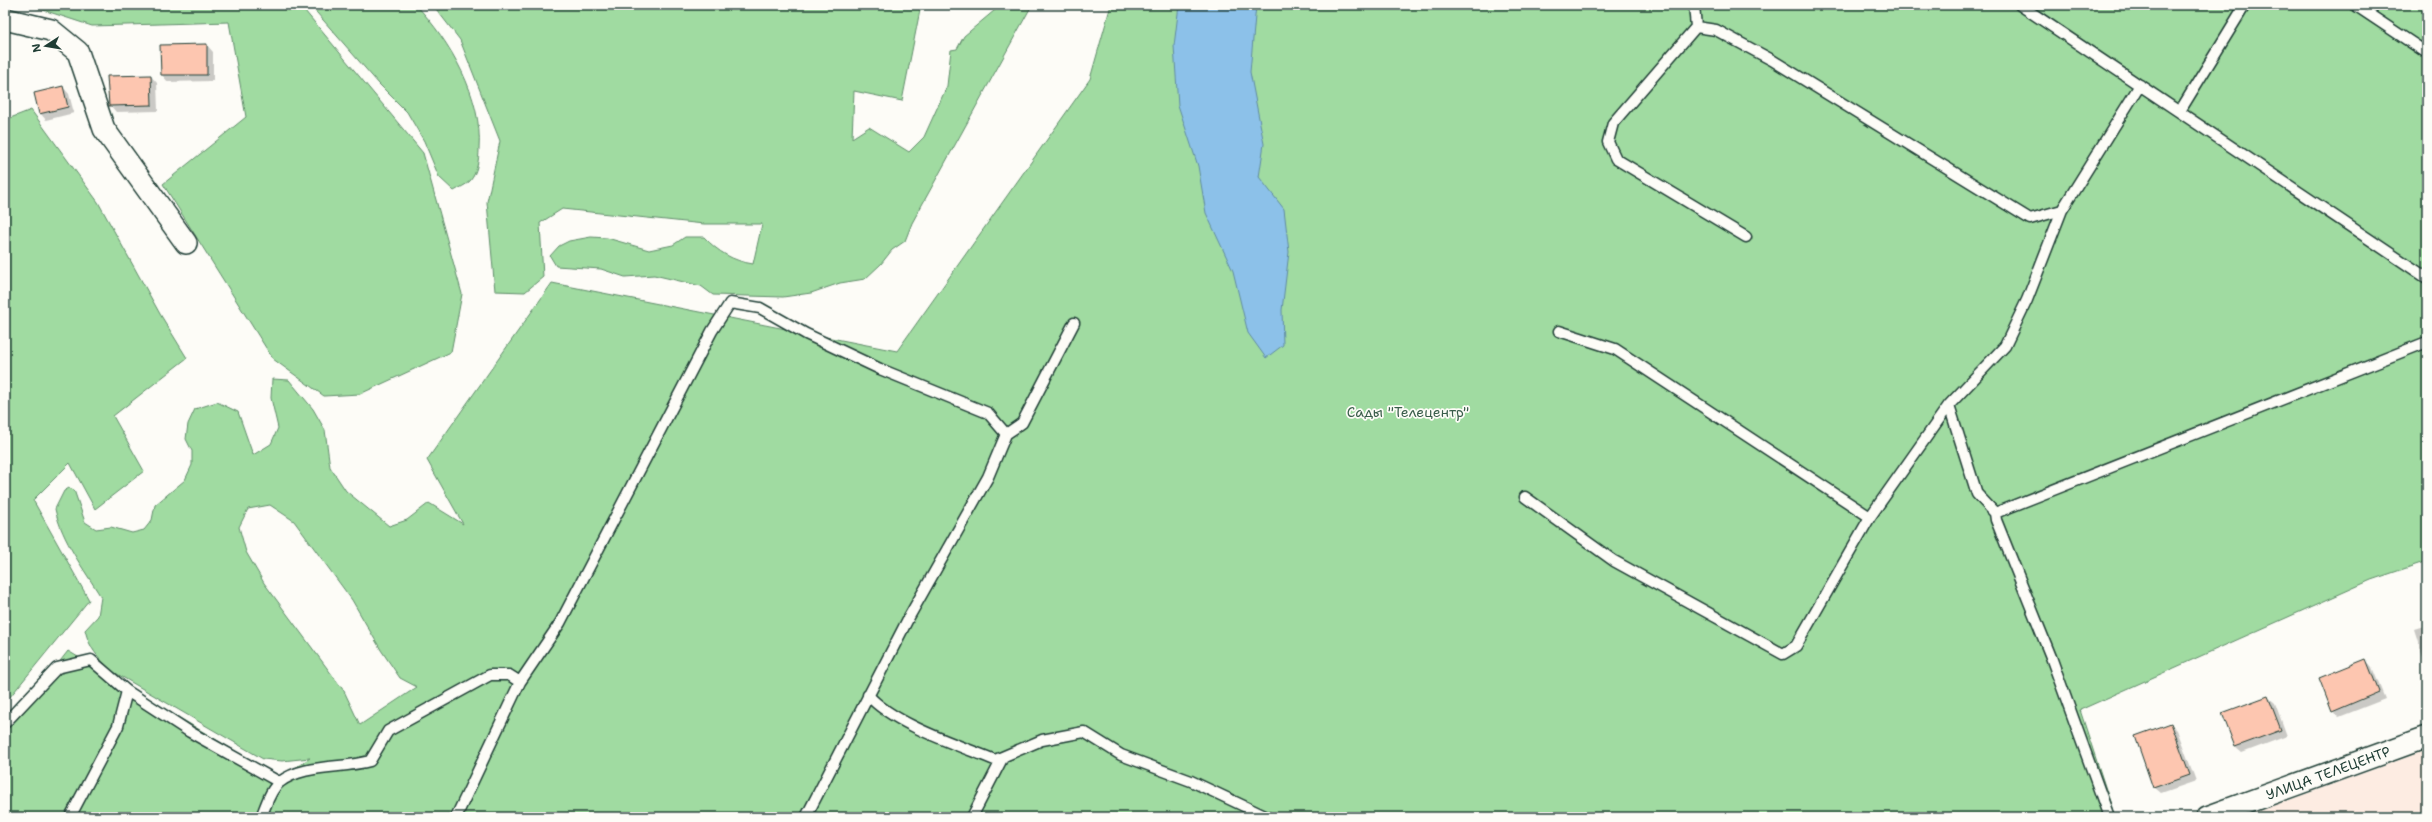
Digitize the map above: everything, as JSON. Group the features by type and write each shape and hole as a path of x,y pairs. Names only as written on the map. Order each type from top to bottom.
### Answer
{"street":[{"path":"5,19 52,30 78,52 104,128 186,243"},
{"name":"УЛИЦА ТЕЛЕЦЕНТР","path":"2216,815 2427,737"}],"lane":[{"path":"1694,5 1696,27 1613,123 1608,142 1616,159 1746,237"},
{"path":"2020,5 2427,278"},
{"path":"2180,111 2244,5"},
{"path":"2355,5 2427,53"},
{"path":"1696,27 1716,30 1772,60 2030,219 2062,210"},
{"path":"1524,497 1614,561 1783,654 1796,646 1870,517 1949,405 2005,346 2027,300 2062,210 2140,85"},
{"path":"456,817 520,682 560,623 712,331 730,303 760,308 806,334 880,369 988,413 1006,434"},
{"path":"806,817 909,617 988,477 1006,434 1022,423 1074,323"},
{"path":"1559,331 1615,349 1870,517"},
{"path":"1995,513 2427,342"},
{"path":"1949,405 1977,494 1995,513 1996,520 2051,657 2109,817"},
{"path":"5,724 57,668 91,660 127,691 190,732 279,782"},
{"path":"261,817 279,782 302,770 352,766 370,761 388,731 490,676 509,674 520,682"},
{"path":"70,817 118,726 127,691"},
{"path":"868,695 879,708 938,737 995,760 1042,740 1084,732 1121,755 1191,781 1267,817"},
{"path":"972,817 1003,757"}],"shaded area":[{"path":"2427,750 2427,817 2242,817"}],"green space":[{"path":"28,5 252,5 254,7 256,5 300,5 423,153 462,294 451,352 360,394 324,396 273,359 163,184 246,117 229,22 92,26"},
{"path":"310,5 416,5 429,19 452,53 462,71 476,110 479,130 479,158 470,181 454,191 439,177 424,141 407,112 379,84"},
{"path":"433,5 921,5 902,101 854,91 852,138 869,127 909,152 924,137 947,86 951,50 957,49 964,36 1001,5 1032,5 912,223 905,241 892,250 881,264 865,279 840,283 811,293 783,297 713,295 701,286 654,275 625,277 601,269 556,266 550,256 559,246 569,241 591,237 607,238 649,250 673,245 685,237 704,237 726,255 739,261 753,264 762,224 704,224 562,209 540,223 543,277 525,292 495,291 487,202 500,141 460,40"},
{"name":"Сады \"Телецентр\"","path":"1111,5 2427,5 2427,561 2371,580 2080,710 2115,817 5,817 5,731 68,651 280,778 310,758 282,761 263,759 112,671 103,662 89,643 85,630 98,616 101,597 68,544 58,521 55,509 64,491 69,488 74,490 85,522 96,529 111,527 132,533 144,530 152,520 155,505 185,480 192,465 192,451 186,439 188,424 195,409 217,402 238,412 253,455 271,444 278,428 271,398 272,379 289,380 313,409 325,430 330,467 346,491 389,526 407,520 429,503 463,524 427,460 552,283 897,351 1090,79","holes":["270,505 294,521 352,600 381,650 400,678 417,687 360,725 344,691 264,583 246,552 239,527 248,509"]},
{"path":"31,110 98,202 160,314 187,358 113,416 144,471 95,509 70,463 33,500 89,600 5,703 5,120"}],"water":[{"path":"1179,5 1256,5 1250,72 1264,144 1259,177 1284,209 1289,252 1282,310 1283,345 1266,358 1248,333 1233,271 1206,213 1198,166 1178,105 1174,46"}],"building":[{"path":"207,44 207,75 161,75 160,45"},
{"path":"151,75 152,105 109,106 107,76"},
{"path":"63,86 68,107 39,114 34,93"},
{"path":"2366,659 2379,692 2332,712 2319,678"},
{"path":"2268,696 2281,730 2235,747 2222,713"},
{"path":"2171,723 2190,775 2153,788 2135,736"}]}
